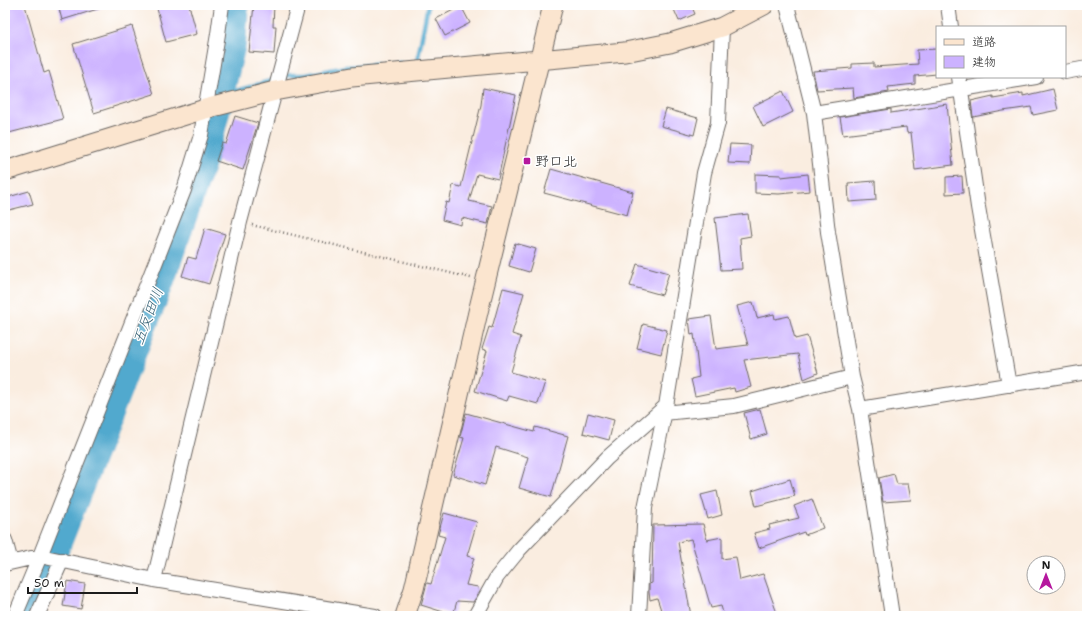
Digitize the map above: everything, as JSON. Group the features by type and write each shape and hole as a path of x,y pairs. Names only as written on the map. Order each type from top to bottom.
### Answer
{"street":[{"path":"15,616 41,556 184,190 201,135 215,107 222,5"},
{"path":"154,580 240,222 298,5"},
{"path":"405,616 416,582 485,281 553,5"},
{"path":"5,171 215,107 277,83 626,52 670,43 722,27 764,5"},
{"path":"787,5 814,112 828,232 852,377 860,409 892,616"},
{"path":"948,5 951,26"},
{"path":"639,616 645,508 665,409 704,173 718,123 722,27"},
{"path":"1066,72 1087,68"},
{"path":"814,112 960,83 1023,78"},
{"path":"960,83 975,192 1009,384"},
{"path":"860,409 1087,372"},
{"path":"475,616 497,577 519,550 607,458 665,409 734,406 852,377"},
{"path":"5,540 8,563 41,556 154,580 375,616"},
{"path":"37,616 61,560"}],"path":[{"path":"240,222 485,281"}],"building":[{"path":"5,5 25,5 44,73 49,71 63,119 5,134"},
{"path":"58,5 100,5 101,8 62,20"},
{"path":"156,5 189,5 197,34 166,42"},
{"path":"254,5 274,5 273,26 276,26 274,54 249,52"},
{"path":"672,5 691,5 695,14 679,21"},
{"path":"461,6 470,23 445,36 436,19"},
{"path":"132,26 154,94 94,113 73,44"},
{"path":"936,49 936,74 915,76 915,84 888,87 889,92 854,98 853,88 817,90 813,71 852,68 852,64 874,63 874,67 918,64 917,50"},
{"path":"483,88 516,95 498,179 477,174 469,201 492,206 488,224 462,218 461,225 442,220 446,202 449,203 453,185 461,187 481,105"},
{"path":"1053,89 1058,110 1033,115 1031,107 973,117 971,101 993,96 993,98 1023,93 1023,96"},
{"path":"783,91 793,112 763,127 753,106"},
{"path":"947,104 953,165 915,170 911,132 907,133 906,127 843,135 840,117 891,109 891,113"},
{"path":"666,109 698,118 694,135 661,126"},
{"path":"235,116 258,123 243,170 216,161 222,143 226,144"},
{"path":"730,144 751,145 750,164 728,163"},
{"path":"551,169 633,192 627,215 544,193"},
{"path":"755,174 781,175 781,177 808,174 810,191 779,194 755,193"},
{"path":"962,176 963,193 946,194 946,177"},
{"path":"875,181 876,200 849,202 848,183"},
{"path":"29,191 33,204 5,211 5,198"},
{"path":"748,214 751,236 740,238 742,269 721,270 715,218"},
{"path":"205,228 225,234 209,284 182,276 188,257 196,259"},
{"path":"515,243 536,249 529,272 509,266"},
{"path":"637,264 669,273 662,295 630,286"},
{"path":"503,288 524,293 512,334 521,337 511,372 545,382 538,404 509,396 507,401 475,391 487,351 482,349 489,327 492,328"},
{"path":"753,302 757,318 774,314 775,319 789,316 795,339 807,336 818,373 804,379 798,354 744,360 751,387 735,392 734,388 695,396 691,379 699,377 694,334 691,335 689,319 711,316 716,349 748,345 737,306"},
{"path":"643,324 667,330 661,354 637,348"},
{"path":"760,409 767,434 751,439 744,413"},
{"path":"466,413 534,432 535,427 568,436 551,497 519,488 528,457 496,447 485,485 453,475 464,438 460,437"},
{"path":"588,413 614,420 609,440 583,433"},
{"path":"894,474 897,484 908,484 911,500 883,502 879,478"},
{"path":"790,479 795,496 756,506 752,491"},
{"path":"717,491 722,515 708,519 701,495"},
{"path":"812,499 823,528 805,535 804,532 759,548 754,533 770,529 769,525 799,518 794,506"},
{"path":"444,513 477,522 467,556 474,558 466,585 478,587 477,596 473,602 457,601 453,615 421,605 427,583 431,584 445,537 438,535"},
{"path":"703,524 707,540 722,537 722,559 736,557 740,580 763,574 778,616 724,616 721,606 711,608 691,539 678,542 691,616 663,616 657,598 650,600 649,592 649,584 652,583 653,525"},
{"path":"67,581 85,584 81,609 63,606"}],"waterway":[{"name":"五反田川","path":"25,616 54,555 161,283 209,145 233,44 236,5"},
{"path":"414,63 417,63 428,5"},
{"path":"222,95 290,75 306,75 345,67 400,63"}],"place":[{"name":"野口北","path":"527,161"}]}
